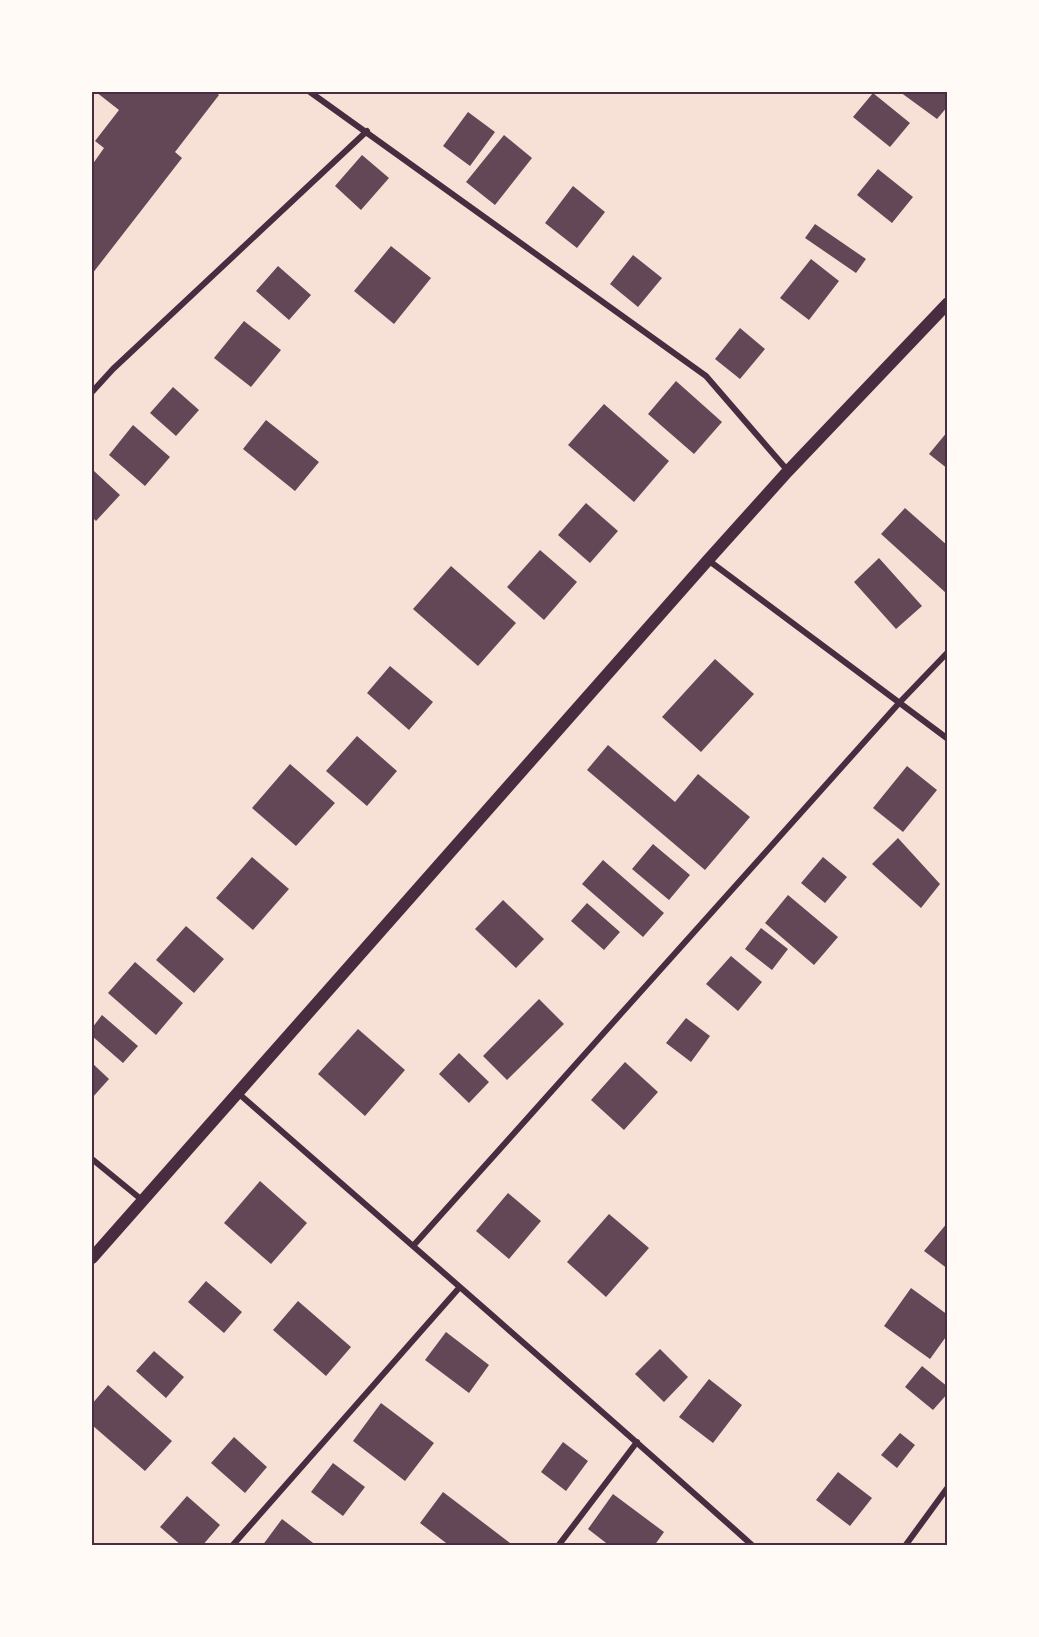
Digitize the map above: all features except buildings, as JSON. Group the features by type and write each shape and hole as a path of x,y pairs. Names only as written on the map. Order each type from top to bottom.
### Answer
{"main road":[{"path":"92,1258 708,560 788,471 948,303"}],"street":[{"path":"310,92 706,376 788,471"},
{"path":"92,392 121,361 367,131"},
{"path":"708,560 948,739"},
{"path":"413,1246 900,702 948,652"},
{"path":"238,1093 753,1545"},
{"path":"92,1159 143,1200"},
{"path":"232,1545 459,1288"},
{"path":"558,1545 637,1442"},
{"path":"905,1545 948,1487"}]}
